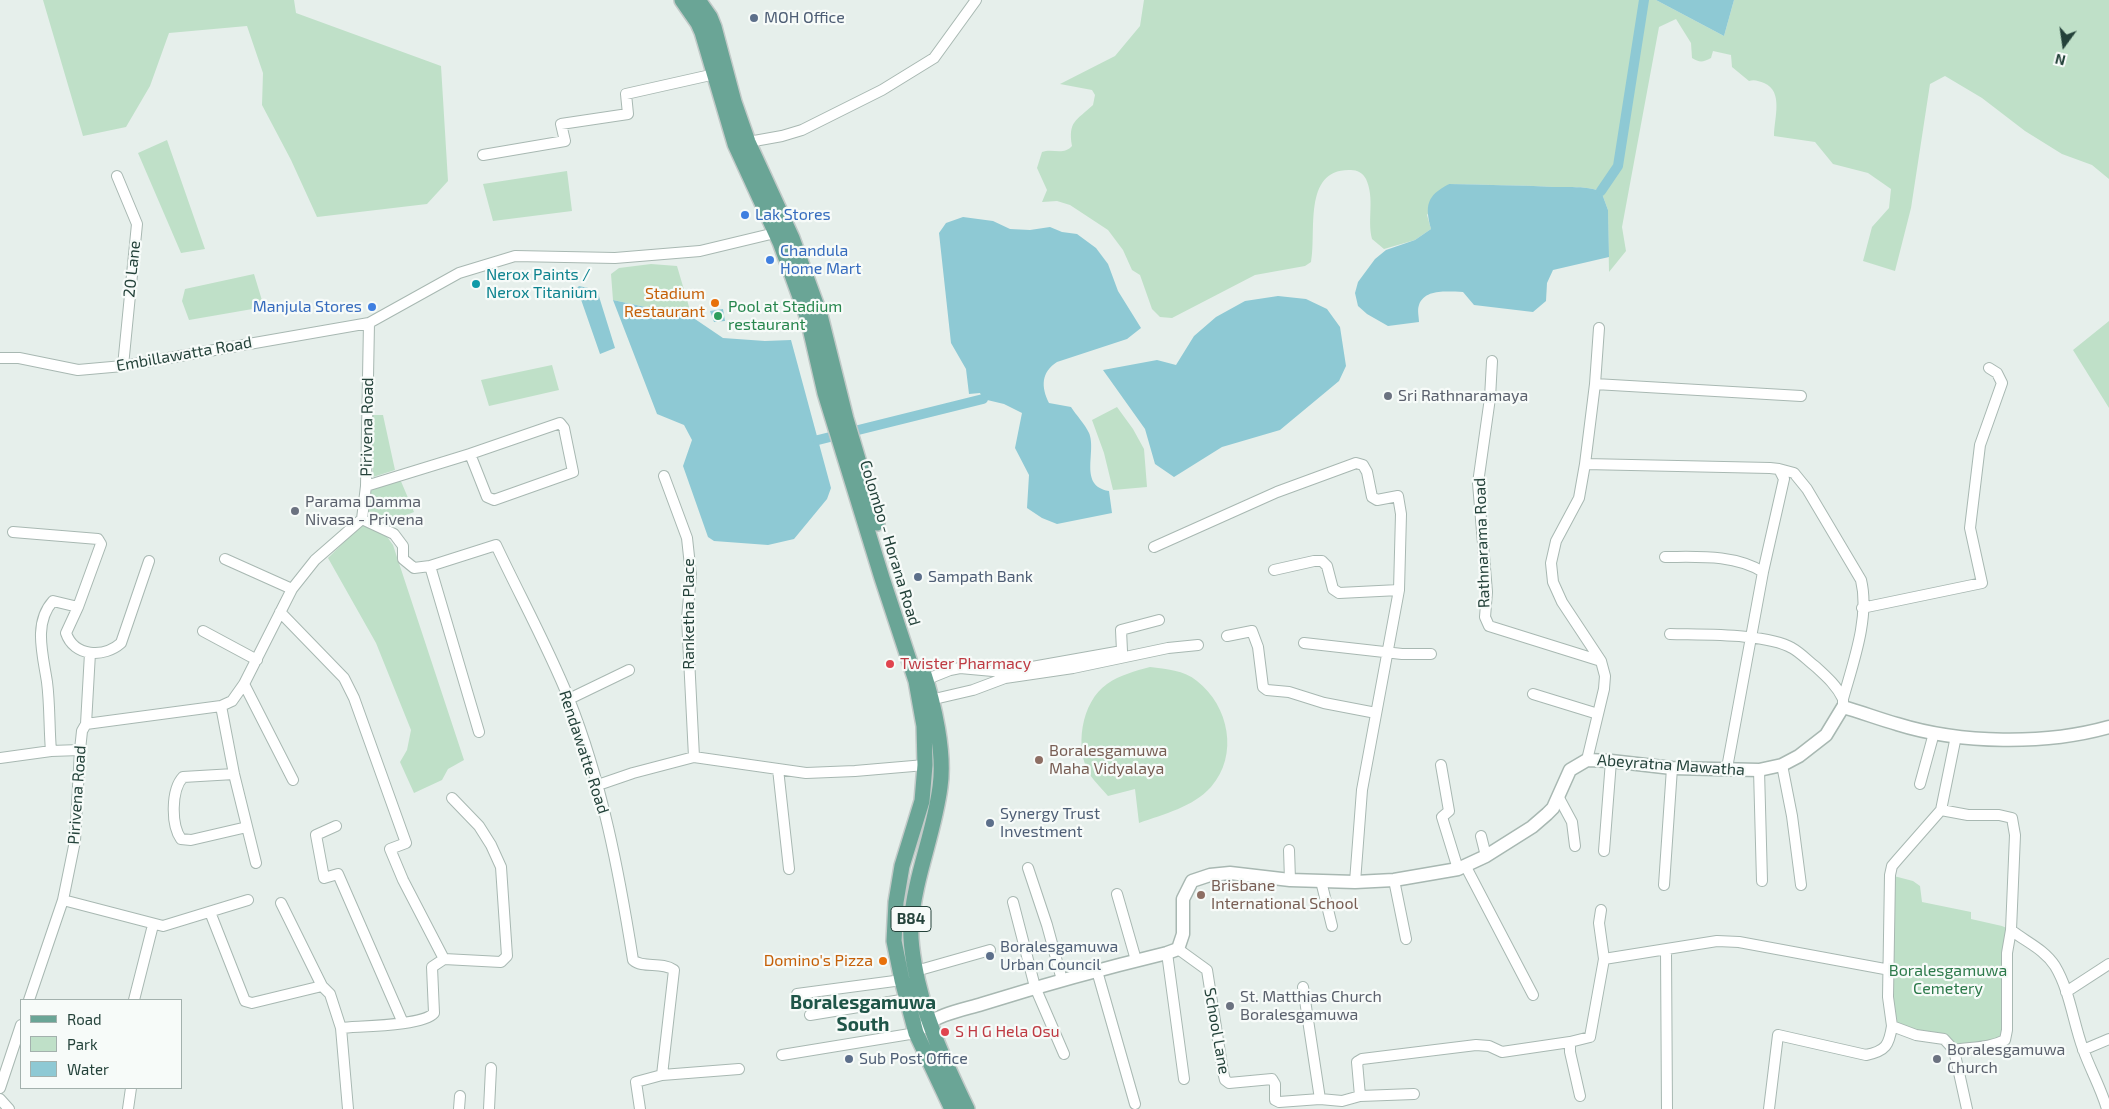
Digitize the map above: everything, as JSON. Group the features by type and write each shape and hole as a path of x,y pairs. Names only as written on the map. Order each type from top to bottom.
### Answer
{"main road":[{"name":"Colombo - Horana Road","path":"682,0 698,23 715,74 722,105 820,315 841,421 882,578 916,682 924,726 925,764 922,801 902,866 896,902 894,941 916,1033 952,1109"},
{"name":"Colombo - Horana Road","path":"698,0 710,17 714,27 734,102 741,143"},
{"name":"Colombo - Horana Road","path":"848,446 926,680 940,741 941,775 934,814 917,878 911,925 919,992 928,1022 967,1109"}],"street":[{"path":"741,143 802,130 882,90 934,58 976,0"},
{"path":"483,155 565,142 561,124 628,114 626,94 715,74"},
{"name":"20 Lane","path":"117,176 137,224 123,366"},
{"path":"369,323 459,273 515,256 616,258 700,251 781,229"},
{"name":"Embillawatta Road","path":"0,358 19,358 78,370 123,366 369,323"},
{"name":"Pirivena Road","path":"362,520 366,486 369,323"},
{"path":"1587,760 1605,676 1601,661 1562,602 1553,582 1551,563 1556,541 1579,498 1595,384 1599,328"},
{"name":"Rathnarama Road","path":"1492,361 1490,398 1478,483 1486,592 1485,617 1490,626 1601,661"},
{"path":"1862,608 1982,582 1970,528 1980,445 2002,383 1997,373 1989,368"},
{"path":"1595,384 1801,396"},
{"path":"366,486 470,454 560,423 564,428 574,472 494,500 487,496 470,454"},
{"path":"1154,548 1277,492 1356,463 1363,465 1367,472 1372,497 1377,500 1398,496 1401,514 1398,590 1362,790 1355,882"},
{"path":"1585,464 1770,468 1779,470 1784,479 1763,572 1727,768"},
{"name":"Abeyratna Mawatha","path":"1173,951 1183,934 1183,899 1192,881 1210,875 1230,873 1290,880 1355,882 1394,880 1462,868 1486,856 1532,827 1553,808 1570,770 1587,760 1672,768 1759,770 1782,765 1799,756 1826,735 1843,703 1857,649 1864,593 1860,580 1807,489 1794,473 1779,470"},
{"name":"Ranketha Place","path":"664,476 687,538 691,575 687,618 694,757"},
{"path":"256,863 234,774 221,706 232,701 244,684 292,589 315,560 362,520"},
{"name":"Rendawatte Road","path":"362,520 394,534 403,546 403,559 414,568 430,566 496,545 569,699 598,786 622,892 633,960 637,964 667,965 674,970 662,1075"},
{"path":"13,532 98,539 101,544 78,607 66,633 68,640 84,652 112,651 121,643 149,561"},
{"path":"1664,557 1714,557 1751,565 1763,572"},
{"path":"225,559 292,589"},
{"path":"1274,570 1322,561 1327,566 1333,589 1339,592 1398,590"},
{"path":"430,566 479,732"},
{"path":"51,751 47,682 42,656 41,631 45,610 53,601 78,607"},
{"path":"280,612 344,678 354,698 406,843 390,849 403,880 444,959"},
{"path":"926,680 960,668 1004,672 1122,651 1121,630 1159,620"},
{"path":"204,631 257,660"},
{"path":"1227,636 1252,631 1258,647 1263,687 1267,690 1288,692 1324,703 1376,713"},
{"path":"1670,634 1752,637 1791,647 1837,688 1843,703 1898,724 1934,733 2003,738 2063,736 2109,727"},
{"path":"1304,643 1386,652 1431,654"},
{"path":"930,700 973,690 1006,678 1073,668 1168,648 1198,645"},
{"path":"86,724 90,653"},
{"path":"569,699 630,670"},
{"path":"244,684 293,780"},
{"path":"1534,694 1598,714"},
{"name":"Pirivena Road","path":"29,999 63,900 76,841 80,750 82,731 86,724 221,706"},
{"path":"1920,784 1934,733"},
{"path":"1769,1109 1778,1036 1866,1055 1886,1048 1892,1026 1888,997 1890,970 1890,875 1892,866 1941,810 1956,736"},
{"path":"0,758 51,751 80,750"},
{"path":"598,786 633,773 694,757 806,773 855,772 925,764"},
{"path":"1604,851 1612,761"},
{"path":"1441,765 1449,811 1442,817 1462,868 1532,995"},
{"path":"1782,765 1792,816 1801,885"},
{"path":"1664,885 1672,768"},
{"path":"778,769 789,870"},
{"path":"1759,770 1762,881"},
{"path":"234,774 183,777 178,782 174,794 176,832 181,839 191,840 247,827"},
{"path":"1558,796 1572,822 1576,846"},
{"path":"341,1028 403,1023 430,1018 434,1013 432,967 444,959 501,962 507,956 501,867 491,845 479,826 452,798"},
{"path":"1941,810 1968,815 1999,815 2012,818 2015,835 2011,930 2007,953 2007,1030 2005,1040 1995,1045 1974,1046 1954,1050"},
{"path":"336,826 316,834 324,878 338,874 403,1023"},
{"path":"1481,836 1486,856"},
{"path":"1289,850 1290,880"},
{"path":"1028,868 1047,925 1062,980"},
{"path":"1394,880 1406,939"},
{"path":"1322,881 1332,926"},
{"path":"1117,894 1136,960"},
{"path":"63,900 153,925 163,926 248,900"},
{"path":"1013,902 1035,987 1064,1054"},
{"path":"281,903 322,986 330,994 341,1028 348,1109"},
{"path":"1360,1096 1357,1062 1362,1059 1476,1045 1489,1046 1502,1052 1570,1042 1590,1037 1604,959 1599,923 1601,910"},
{"path":"210,912 245,1001 252,1003 322,986"},
{"path":"134,999 153,925"},
{"path":"2011,930 2034,945 2055,966 2066,992 2083,1050 2104,1081 2107,1109"},
{"path":"1604,959 1717,941 1739,942 1890,970"},
{"path":"916,971 990,950"},
{"path":"1666,950 1667,1109"},
{"path":"782,1055 916,1033 928,1022 947,1014 1035,987 1173,951 1184,1079"},
{"name":"School Lane","path":"1173,951 1207,970 1225,1080 1229,1084 1272,1079 1275,1084 1275,1100 1279,1102 1320,1099 1341,1105 1360,1096 1414,1094"},
{"path":"2066,992 2109,964"},
{"path":"1097,971 1135,1104"},
{"path":"797,994 902,980"},
{"path":"1303,987 1320,1099"},
{"path":"810,1015 907,999"},
{"path":"1892,1026 1916,1035 1944,1039 1954,1050 1967,1109"},
{"path":"0,1088 20,1028"},
{"path":"2083,1050 2109,1039"},
{"path":"1570,1042 1570,1052 1580,1096"},
{"path":"489,1109 491,1068"},
{"path":"640,1109 636,1082 662,1075 739,1069"},
{"path":"128,1109 131,1089"},
{"path":"458,1109 460,1096"},
{"path":"0,1099 9,1109"}],"green space":[{"path":"43,0 294,0 296,13 441,66 448,181 427,204 317,217 291,160 262,105 263,73 247,26 169,33 150,86 126,127 83,136"},
{"path":"1144,0 1656,0 1724,36 1734,0 2109,0 2109,179 2092,165 2062,154 2025,131 1982,98 1945,76 1930,84 1911,208 1895,271 1863,261 1872,227 1889,208 1891,189 1868,173 1833,164 1815,142 1774,136 1777,106 1774,92 1770,87 1758,81 1749,81 1732,67 1731,55 1713,51 1711,58 1706,60 1699,61 1692,58 1691,43 1676,19 1659,27 1622,227 1626,251 1609,272 1608,210 1601,191 1578,187 1449,184 1427,215 1431,229 1415,240 1384,249 1372,239 1369,186 1360,172 1351,170 1335,172 1325,179 1318,190 1313,219 1311,262 1305,266 1255,275 1172,318 1160,317 1152,309 1140,275 1132,270 1123,250 1108,230 1070,205 1057,201 1042,202 1047,190 1037,168 1042,152 1065,151 1072,146 1072,126 1093,105 1095,95 1092,90 1060,84 1115,56 1140,26"},
{"path":"167,140 205,249 181,253 138,153"},
{"path":"567,171 572,211 493,221 483,184"},
{"path":"651,264 677,266 692,317 613,300 611,274 619,268"},
{"path":"254,274 264,307 189,320 182,301 185,289"},
{"path":"2109,321 2109,408 2073,350"},
{"path":"552,365 559,390 489,406 481,380"},
{"path":"1117,407 1133,429 1144,449 1147,487 1113,490 1104,453 1092,420"},
{"path":"372,415 383,415 395,470 373,477"},
{"path":"400,479 414,512 389,522 368,513 370,491"},
{"path":"363,523 385,534 393,545 464,760 448,769 442,780 414,793 400,762 407,750 411,730 376,643 328,558"},
{"path":"1150,667 1186,674 1208,691 1223,717 1227,731 1227,746 1220,774 1204,794 1187,805 1139,823 1135,789 1108,796 1090,775 1085,764 1081,740 1086,714 1098,692 1117,678"},
{"name":"Boralesgamuwa Cemetery","path":"1890,875 1913,881 1920,886 1922,902 1971,912 1971,919 2011,930 2005,1040 1954,1050 1949,1044 1892,1026"}],"water":[{"path":"1656,0 1734,0 1724,36"},
{"path":"1449,184 1578,187 1601,191 1608,210 1609,257 1553,270 1547,283 1546,301 1533,312 1474,305 1463,292 1438,292 1426,296 1422,300 1418,307 1419,322 1388,326 1367,314 1358,306 1355,293 1358,282 1375,259 1386,250 1415,240 1431,229 1428,214 1429,202 1441,188"},
{"path":"963,217 993,221 1010,229 1030,230 1050,227 1062,232 1077,234 1096,248 1108,264 1118,291 1141,328 1127,339 1057,362 1048,370 1044,380 1049,403 1071,407 1089,433 1091,441 1091,475 1094,482 1100,488 1109,491 1112,513 1057,524 1042,518 1027,508 1029,475 1015,448 1022,413 1004,404 983,399 980,393 969,394 966,369 951,343 939,233 946,223"},
{"path":"579,286 597,290 615,348 600,354 577,288"},
{"path":"1278,296 1306,299 1327,309 1340,327 1346,366 1339,381 1280,430 1222,447 1174,477 1155,464 1145,429 1103,370 1157,360 1176,365 1194,336 1216,317 1245,301"},
{"path":"613,300 692,317 723,338 765,341 791,340 831,488 827,499 794,539 768,545 714,541 708,537 683,466 692,440 684,425 657,414"},
{"name":"Pool at Stadium restaurant","path":"723,309 725,321 714,322 710,311"}],"waterway":[{"path":"1601,191 1618,166 1644,0"},
{"path":"818,440 983,399"}],"place":[{"name":"MOH Office","path":"754,18"},
{"name":"Lak Stores","path":"745,215"},
{"name":"Chandula Home Mart","path":"770,260"},
{"name":"Nerox Paints / Nerox Titanium","path":"476,284"},
{"name":"Stadium Restaurant","path":"715,303"},
{"name":"Manjula Stores","path":"372,307"},
{"name":"Pool at Stadium restaurant","path":"718,316"},
{"name":"Sri Rathnaramaya","path":"1388,396"},
{"name":"Parama Damma Nivasa - Privena","path":"295,511"},
{"name":"Sampath Bank","path":"918,577"},
{"name":"Twister Pharmacy","path":"890,664"},
{"name":"Boralesgamuwa Maha Vidyalaya","path":"1039,760"},
{"name":"Synergy Trust Investment","path":"990,823"},
{"name":"Brisbane International School","path":"1201,895"},
{"name":"Boralesgamuwa Urban Council","path":"990,956"},
{"name":"Domino's Pizza","path":"883,961"},
{"name":"St. Matthias Church Boralesgamuwa","path":"1230,1006"},
{"name":"S H G Hela Osu","path":"945,1032"},
{"name":"Sub Post Office","path":"849,1059"},
{"name":"Boralesgamuwa Church","path":"1937,1059"}],"district":[{"name":"Boralesgamuwa South","path":"863,1014"}]}
